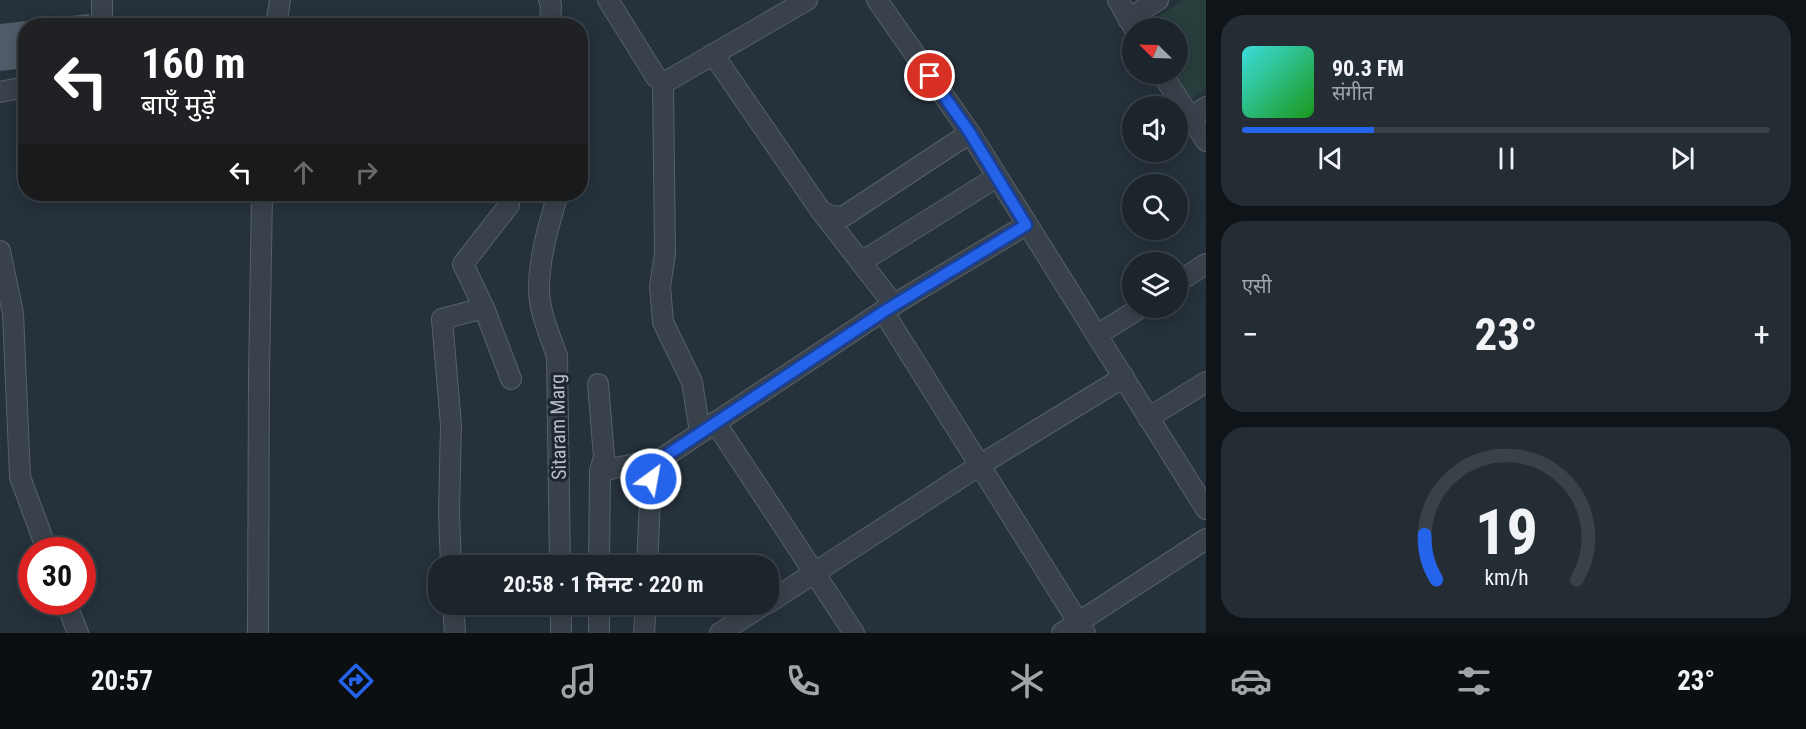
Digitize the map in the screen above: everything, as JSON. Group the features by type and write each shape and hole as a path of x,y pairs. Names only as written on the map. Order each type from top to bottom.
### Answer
{"street":[{"path":"102,0 102,18"},
{"path":"277,18 280,0"},
{"path":"549,0 550,18"},
{"path":"663,82 713,54 779,7 807,0"},
{"path":"877,0 970,133 1206,509"},
{"path":"1118,0 1128,18"},
{"path":"1137,18 1158,0"},
{"path":"612,1 656,77 663,82"},
{"path":"713,54 821,211 861,262 1075,629 1206,539"},
{"path":"663,82 665,254 660,286 663,322 692,382 707,427 815,574 854,633"},
{"path":"1171,84 1198,112 1206,141"},
{"path":"0,92 18,89"},
{"path":"821,211 837,217 844,216 970,133"},
{"path":"861,262 997,177"},
{"path":"258,633 262,201"},
{"path":"509,201 509,205 463,264 484,308 512,379"},
{"name":"Sitaram Marg","path":"556,201 546,234 539,291 546,326 557,356 560,555"},
{"path":"648,555 651,479 656,464 661,459 889,308 1026,225"},
{"path":"0,251 15,330 20,477 42,537"},
{"path":"1188,276 1206,264"},
{"path":"451,555 451,425 442,319 484,308"},
{"path":"1098,335 1124,318"},
{"path":"779,596 980,465 1124,377"},
{"path":"1148,418 1206,382"},
{"path":"598,384 604,457 600,471 599,555"},
{"path":"600,471 661,459"},
{"path":"71,615 78,633"},
{"path":"454,615 455,633"},
{"path":"561,615 561,633"},
{"path":"599,615 599,633"},
{"path":"644,633 645,615"},
{"path":"720,633 749,615"}],"green space":[{"path":"1183,0 1206,0 1206,89 1191,99 1181,84 1188,84 1188,18 1156,18"}],"building":[{"path":"89,14 89,18 53,18"},
{"path":"18,22 18,69 0,71 0,24"}],"route":[{"path":"651,479 653,470 661,459 733,410 883,312 1026,225 970,133 930,76"}]}
